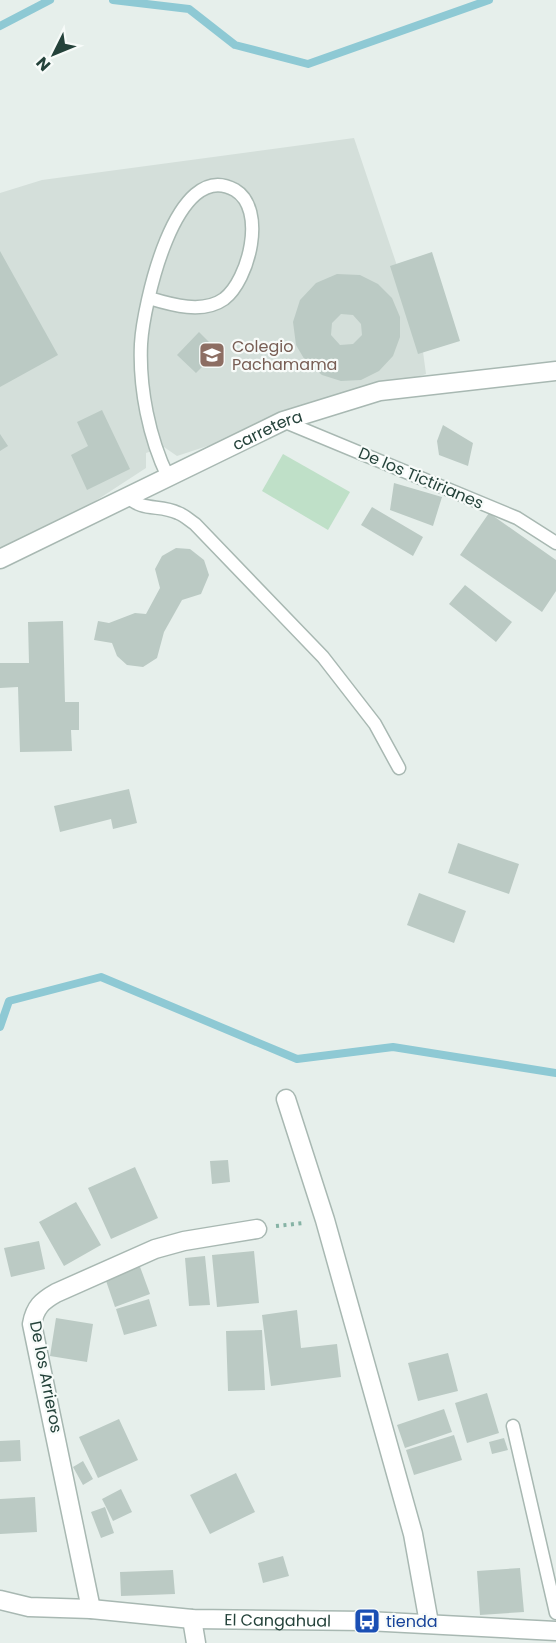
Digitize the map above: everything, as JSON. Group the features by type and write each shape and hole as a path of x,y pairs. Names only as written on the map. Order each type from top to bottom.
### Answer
{"street":[{"name":"carretera","path":"0,559 283,421 380,391 556,371"},
{"path":"286,1099 325,1220 413,1534 429,1623"},
{"name":"De los Arrieros","path":"91,1609 32,1324 34,1312 43,1300 56,1293 154,1249 184,1240 257,1229"},
{"name":"El Cangahual","path":"0,1600 28,1606 91,1609 192,1619 429,1623 507,1636 556,1631"},
{"path":"192,1619 196,1643"}],"lane":[{"path":"149,298 175,306 207,306 224,299 238,283 254,226 252,209 236,190 218,185 201,190 178,213 164,248 149,298 141,344 142,371 155,450 168,477"},
{"name":"De los Tictirianes","path":"283,421 517,518 556,543"},
{"path":"127,496 134,503 147,508 177,512 195,524 323,657 375,724 399,768"},
{"path":"513,1426 556,1613"}],"path":[{"path":"257,1229 325,1220"}],"shaded area":[{"name":"Colegio Pachamama","path":"354,138 421,337 426,374 177,456 164,447 146,453 146,468 80,511 0,549 0,193 42,180"}],"green space":[{"path":"283,454 350,492 328,530 262,491"}],"building":[{"path":"0,251 58,355 0,387"},
{"path":"432,252 460,341 418,354 390,266"},
{"path":"337,274 360,275 378,284 392,298 400,317 400,337 393,356 379,371 361,380 341,381 322,375 306,362 296,345 293,322 300,300 316,283","holes":["341,314 353,315 361,324 362,335 353,344 340,345 331,335 332,323"]},
{"path":"199,332 218,351 196,373 177,355"},
{"path":"102,410 130,469 87,490 71,455 88,446 77,422"},
{"path":"443,425 473,443 468,466 439,455 437,441"},
{"path":"0,434 8,446 0,451"},
{"path":"394,483 442,497 433,526 390,510"},
{"path":"372,507 423,537 413,556 361,525"},
{"path":"489,513 556,560 556,591 542,612 460,555"},
{"path":"176,548 190,549 204,560 209,575 201,594 182,600 164,632 157,658 143,667 127,665 117,656 112,643 94,640 98,621 109,623 135,613 146,614 160,588 155,569 162,556"},
{"path":"465,585 512,622 496,642 449,604"},
{"path":"63,621 65,702 79,702 79,730 71,730 72,751 20,752 18,687 0,688 0,663 29,663 28,622"},
{"path":"129,789 137,823 113,829 111,819 60,832 54,806"},
{"path":"458,843 519,864 509,894 448,873"},
{"path":"419,893 466,911 454,943 407,925"},
{"path":"228,1160 230,1182 212,1184 210,1161"},
{"path":"135,1167 158,1218 111,1239 88,1188"},
{"path":"76,1202 101,1245 64,1266 39,1222"},
{"path":"39,1241 45,1269 11,1277 4,1248"},
{"path":"254,1251 259,1303 217,1307 212,1255"},
{"path":"205,1256 210,1305 189,1306 185,1258"},
{"path":"139,1264 150,1294 115,1307 104,1275"},
{"path":"149,1299 157,1326 124,1335 116,1309"},
{"path":"297,1310 301,1348 337,1344 341,1377 271,1386 262,1315"},
{"path":"56,1318 93,1324 87,1362 50,1356"},
{"path":"262,1330 265,1390 228,1391 226,1331"},
{"path":"448,1353 458,1391 418,1401 408,1363"},
{"path":"487,1393 499,1433 467,1443 455,1403"},
{"path":"444,1409 452,1432 405,1448 397,1425"},
{"path":"119,1419 138,1460 98,1478 79,1437"},
{"path":"454,1435 462,1460 414,1475 406,1450"},
{"path":"504,1438 508,1450 492,1454 489,1442"},
{"path":"20,1440 21,1461 0,1462 0,1441"},
{"path":"83,1461 93,1479 83,1485 73,1467"},
{"path":"236,1473 255,1512 210,1534 190,1495"},
{"path":"121,1489 132,1512 113,1521 102,1499"},
{"path":"35,1497 37,1532 0,1534 0,1499"},
{"path":"105,1507 114,1533 101,1538 91,1512"},
{"path":"283,1556 289,1576 263,1583 258,1563"},
{"path":"520,1568 524,1612 480,1615 477,1571"},
{"path":"173,1570 175,1594 121,1596 120,1572"}],"waterway":[{"path":"0,26 50,0"},
{"path":"113,0 189,9 235,45 308,64 489,0"},
{"path":"0,1027 9,1001 101,977 297,1059 393,1047 556,1073"}],"place":[{"name":"Colegio Pachamama","path":"212,355"},
{"name":"tienda","path":"367,1621"}]}
